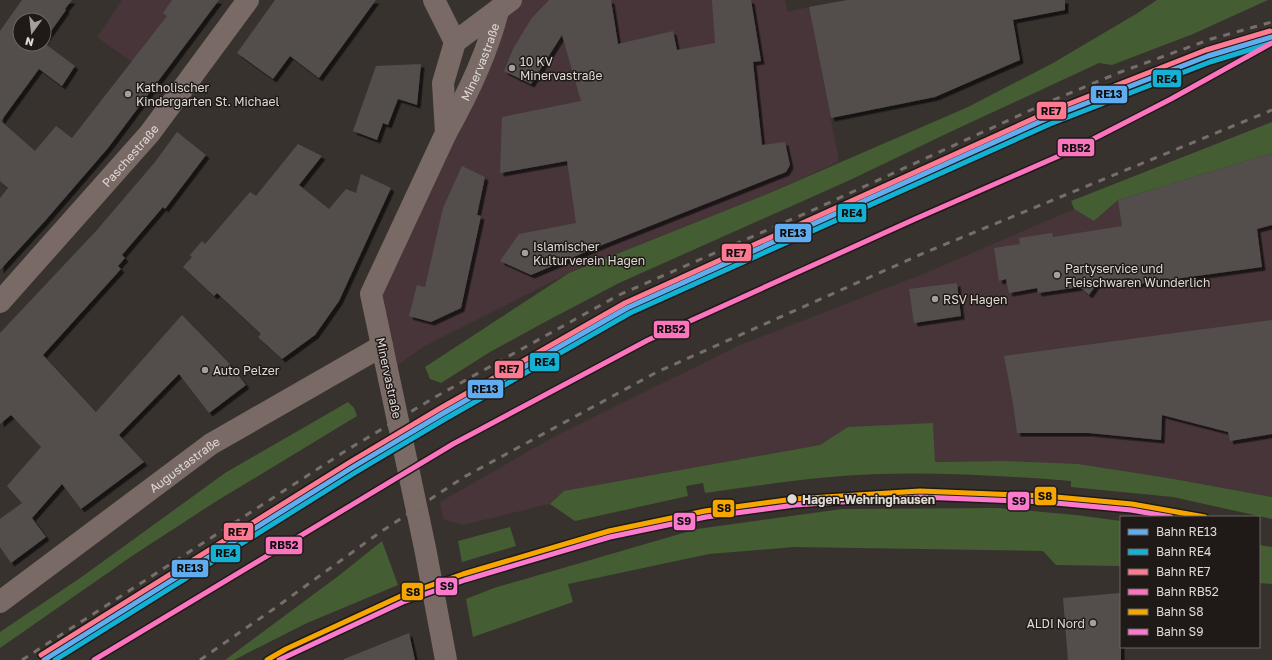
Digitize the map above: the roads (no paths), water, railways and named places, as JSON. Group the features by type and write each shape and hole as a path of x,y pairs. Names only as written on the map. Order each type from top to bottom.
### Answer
{"street":[{"name":"Paschestraße","path":"0,302 150,133 248,0"},
{"path":"434,0 456,42"},
{"name":"Minervastraße","path":"446,133 443,84 456,42 504,5"},
{"name":"Minervastraße","path":"446,660 371,294 446,133 462,104 504,5"},
{"name":"Augustastraße","path":"0,602 211,444 382,346"}],"railway":[{"path":"22,660 347,450 437,396 619,295 813,210 1044,104 1118,73 1211,39 1272,22"},
{"path":"200,660 379,533 464,477 657,372 924,253 1272,110"}],"rail line":[{"name":"RE7","path":"41,655 350,462 439,409 625,303 1046,113 1206,50 1270,31"},
{"name":"RE13","path":"44,660 353,467 627,308 1048,118 1208,56 1272,37"},
{"name":"RE4","path":"55,660 356,472 630,313 1050,124 1210,62 1272,43"},
{"name":"RB52","path":"94,660 453,444 648,340 915,219 1068,152 1171,99 1272,43"},
{"name":"S8","path":"267,660 286,649 401,596 463,574 609,531 705,511 794,499 920,491 1045,496 1132,504 1199,516"},
{"name":"S9","path":"279,660 403,602 465,580 610,537 706,517 795,505 920,497 1045,502 1131,510 1165,516"}],"place":[{"name":"10 KV Minervastraße","path":"512,68"},
{"name":"Katholischer Kindergarten St. Michael","path":"128,94"},
{"name":"Islamischer Kulturverein Hagen","path":"525,253"},
{"name":"Partyservice und Fleischwaren Wunderlich","path":"1057,275"},
{"name":"RSV Hagen","path":"935,299"},
{"name":"Auto Pelzer","path":"205,370"},
{"name":"Hagen-Wehringhausen","path":"792,499"},
{"name":"ALDI Nord","path":"1093,623"}]}
